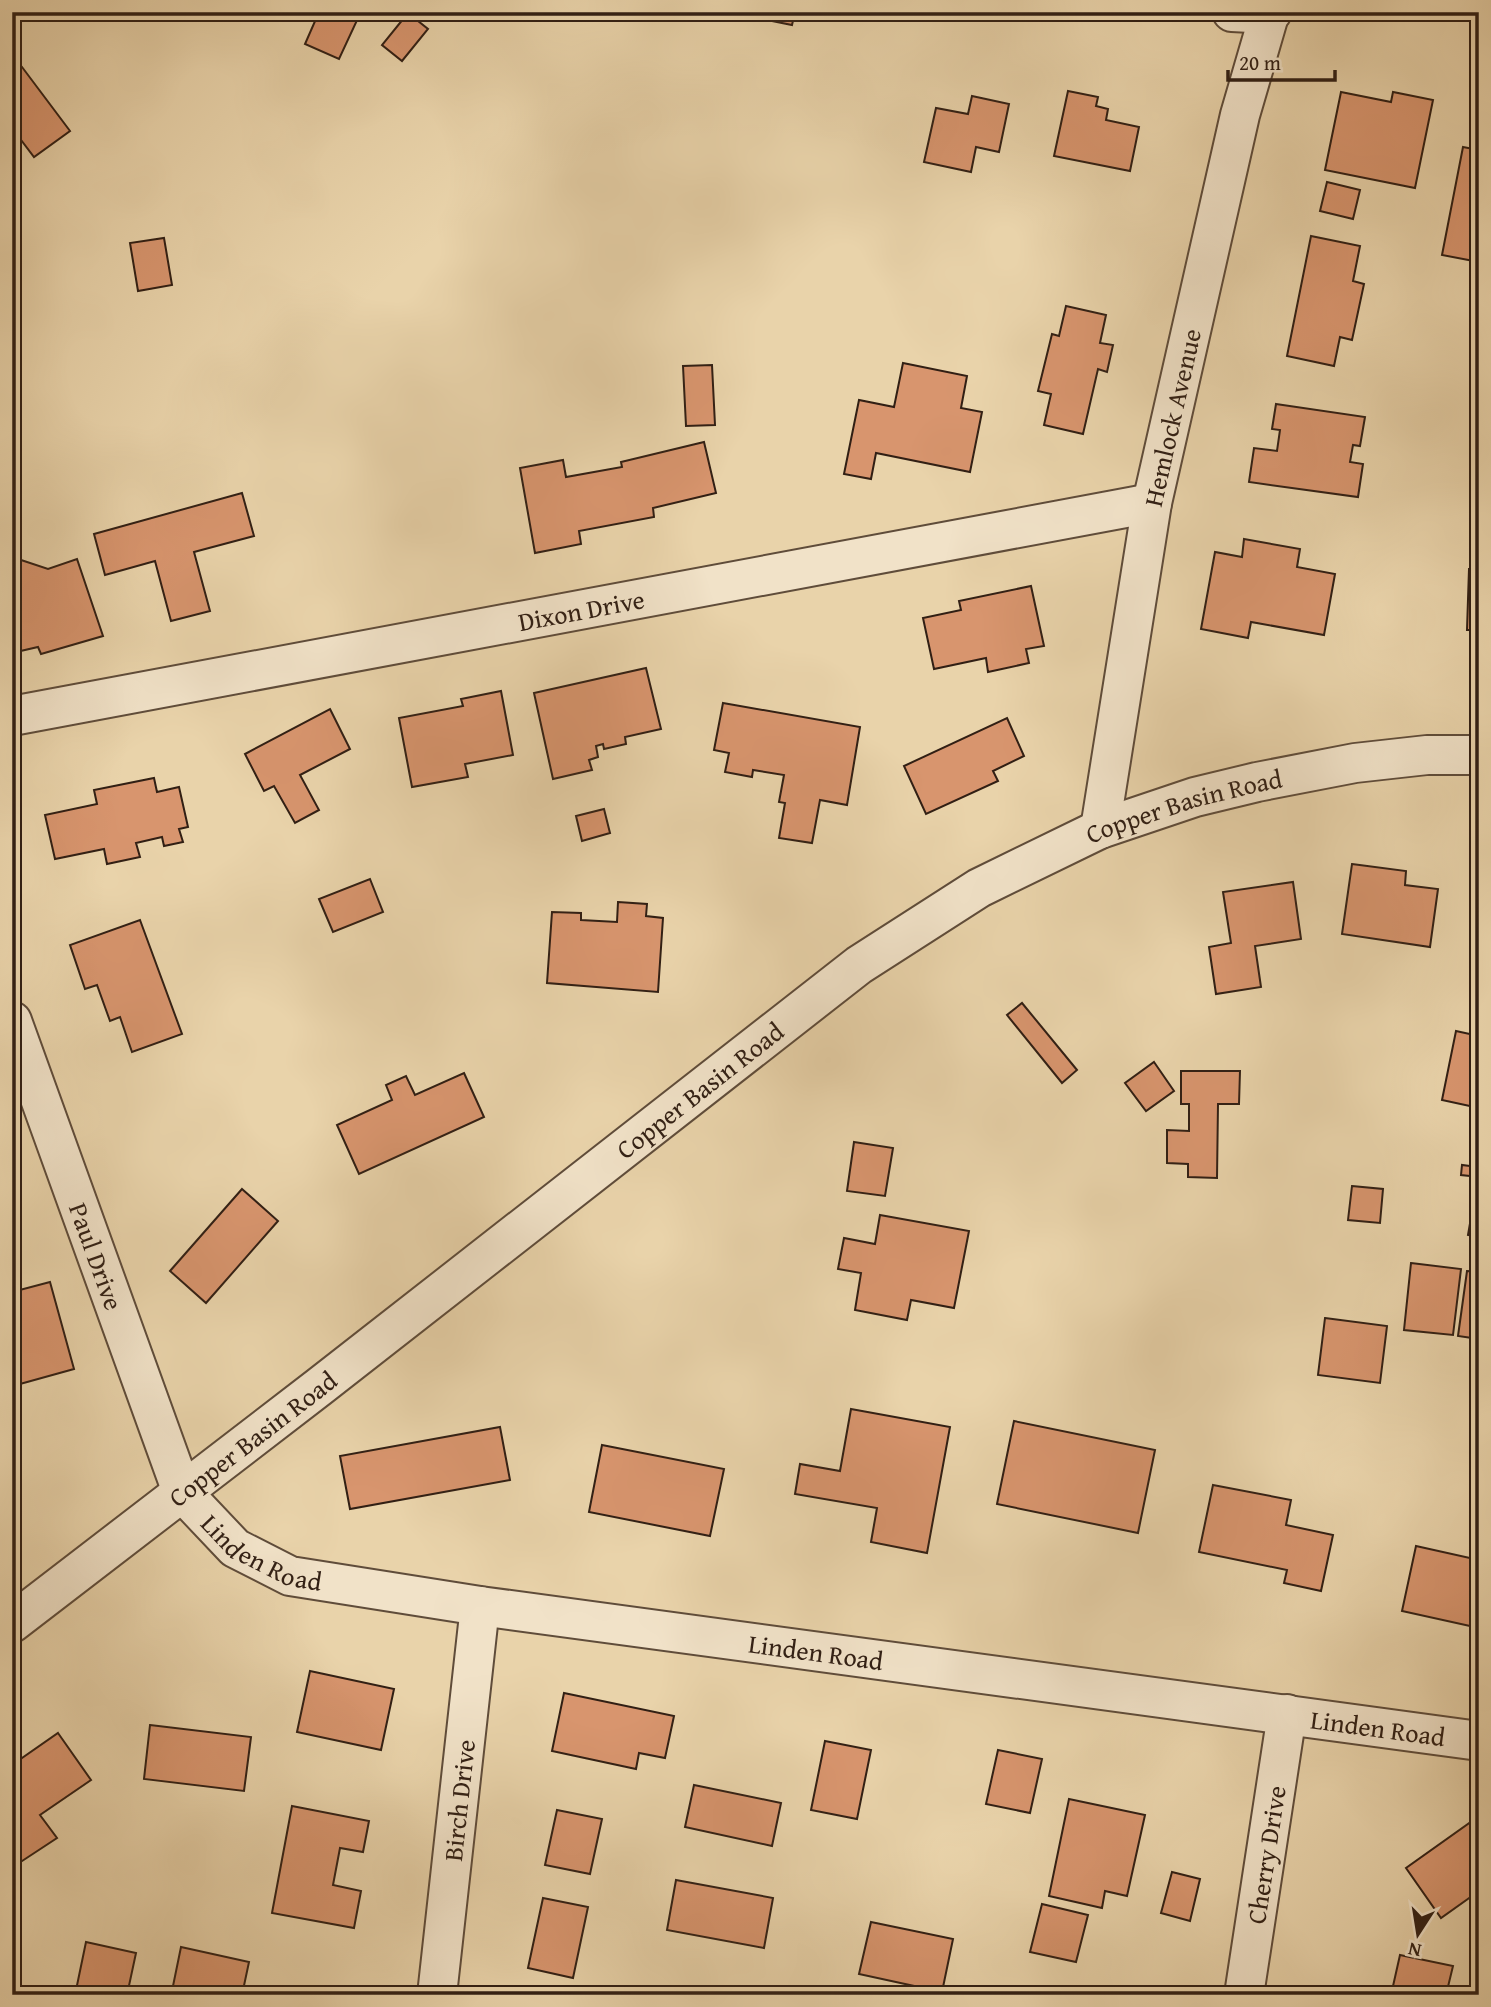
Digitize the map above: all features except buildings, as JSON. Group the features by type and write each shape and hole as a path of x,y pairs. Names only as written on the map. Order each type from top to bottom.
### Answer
{"street":[{"path":"1232,12 1271,13"},
{"name":"Hemlock Avenue","path":"1100,829 1152,503 1240,115 1271,13"},
{"name":"Dixon Drive","path":"12,716 1152,503"},
{"name":"Copper Basin Road","path":"12,1623 859,965 979,888 1100,829 1195,797 1355,763 1427,755 1479,755"},
{"name":"Paul Drive","path":"12,1021 182,1492"},
{"name":"Linden Road","path":"182,1492 235,1548 290,1576 480,1606 1479,1741"},
{"name":"Birch Drive","path":"437,1995 480,1606"},
{"name":"Cherry Drive","path":"1244,1995 1287,1714"}]}
